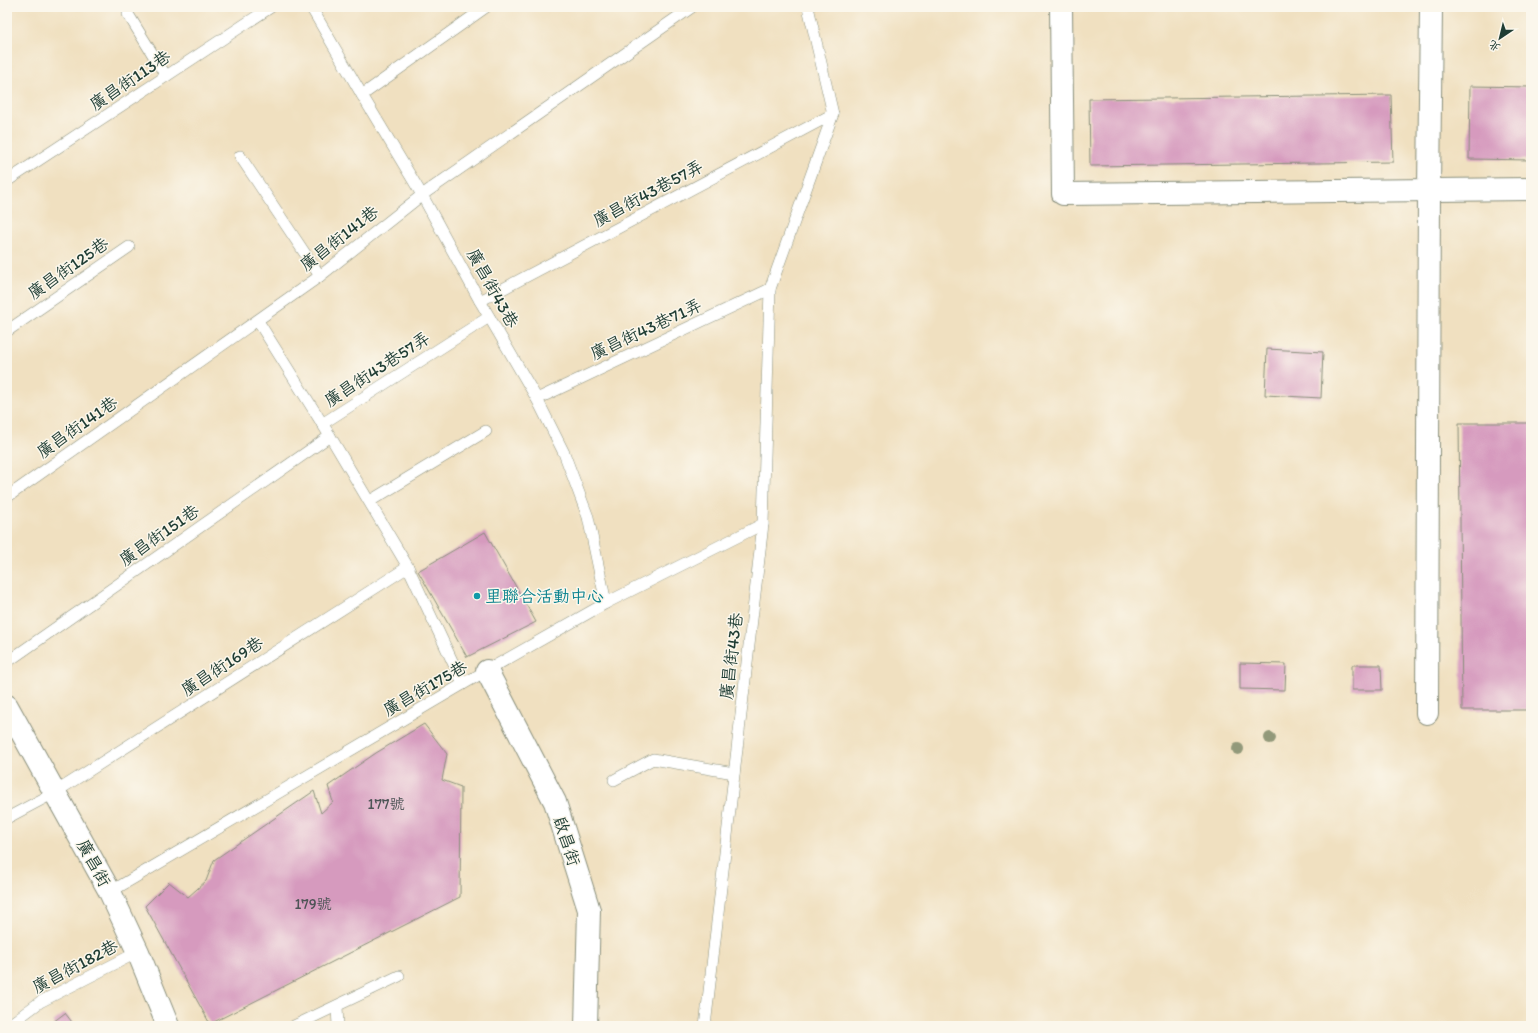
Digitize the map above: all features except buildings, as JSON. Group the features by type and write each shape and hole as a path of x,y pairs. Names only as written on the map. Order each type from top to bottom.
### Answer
{"street":[{"path":"1061,7 1063,194 1531,189"},
{"path":"1427,713 1431,7"},
{"name":"啟昌街","path":"487,670 555,802 589,910 586,1026"},
{"name":"廣昌街","path":"7,706 110,892 138,952 168,1026"}],"lane":[{"name":"廣昌街113巷","path":"7,181 271,7"},
{"name":"廣昌街43巷","path":"311,7 422,195 480,301 537,400 564,453 588,516 606,603"},
{"path":"362,95 486,7"},
{"name":"廣昌街141巷","path":"7,497 320,276 422,195 692,7"},
{"path":"808,7 833,114"},
{"path":"128,14 166,76"},
{"name":"廣昌街43巷","path":"705,1026 763,524 770,289 833,114"},
{"name":"廣昌街43巷57弄","path":"480,301 833,114"},
{"path":"240,156 320,276"},
{"name":"廣昌街125巷","path":"7,331 129,247"},
{"name":"廣昌街43巷71弄","path":"537,400 770,289"},
{"name":"廣昌街43巷57弄","path":"322,424 489,317"},
{"path":"258,321 330,436 408,567 463,684"},
{"path":"370,502 486,431"},
{"name":"廣昌街151巷","path":"7,662 330,436"},
{"name":"廣昌街175巷","path":"110,892 487,670 606,603 763,524"},
{"name":"廣昌街169巷","path":"7,818 54,793 408,567"},
{"path":"614,780 653,759 734,773"},
{"name":"廣昌街182巷","path":"8,1026 40,1002 138,952"},
{"path":"294,1026 399,976"},
{"path":"337,1006 338,1026"}],"place":[{"name":"里聯合活動中心","path":"477,596"}]}
